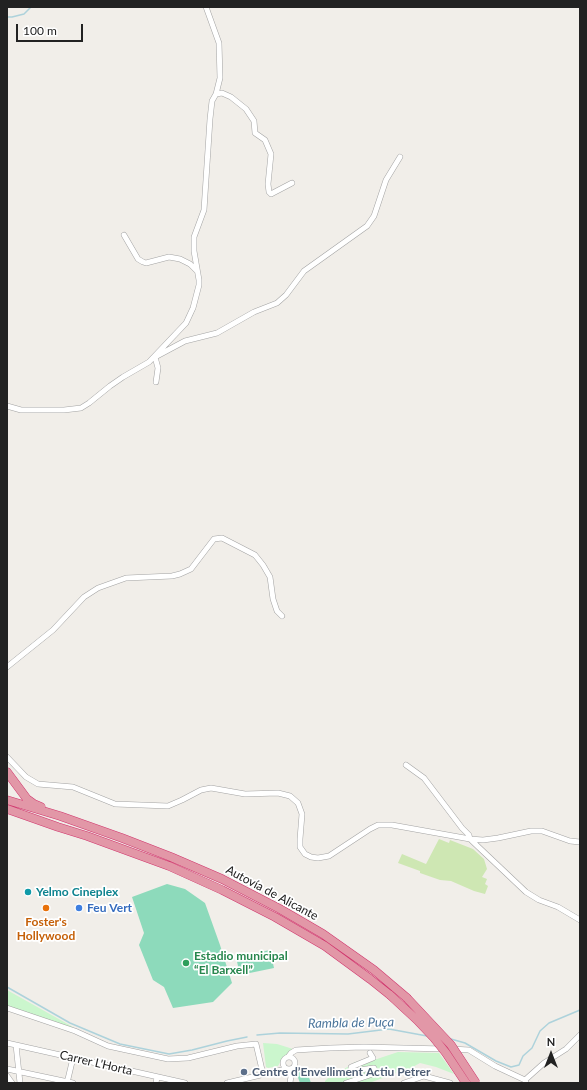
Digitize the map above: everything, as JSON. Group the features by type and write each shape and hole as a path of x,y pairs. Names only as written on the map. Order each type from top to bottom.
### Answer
{"highway":[{"path":"7,772 20,792 34,804 60,816"},
{"name":"Autovía de Alicante","path":"7,800 60,816 172,858 222,879 280,909 323,934 374,970 407,998 451,1045 476,1083"},
{"name":"Autovía de Alicante","path":"7,809 169,866 275,917 324,946 370,979 417,1020 446,1053 466,1083"},
{"path":"7,814 58,827"}],"street":[{"path":"155,357 186,323 199,285 194,251 194,237 204,210 212,102 216,94 220,78 219,43 206,7"},
{"path":"216,94 222,93 246,108 254,121 255,133 265,140 271,154 268,184 269,192 271,194 292,183"},
{"path":"7,406 21,410 64,410 80,408 90,403 110,386 155,357 186,341 217,333 245,316 277,303 286,295 304,271 367,226 374,216 386,180 400,157"},
{"path":"124,235 138,259 142,262 146,263 169,257 180,259 190,264 198,271"},
{"path":"155,357 158,368 156,382"},
{"path":"7,667 53,630 84,597 98,588 126,578 180,574 191,569 214,539 222,538 255,555 270,577 273,599 277,611 282,616"},
{"path":"7,757 26,777 38,784 73,787 114,804 168,806 201,790 211,788 240,794 278,793 290,796 298,802 302,814 300,847 311,857 318,858 329,856 378,825 392,825 483,840 531,831 542,831 570,841 580,842"},
{"path":"406,765 424,778 462,828 470,835 470,839 532,896 554,905 580,920"},
{"path":"7,1008 108,1046 168,1060 188,1058 237,1046 256,1044 263,1074"},
{"path":"290,1083 291,1077 285,1059 296,1050 350,1047 462,1048 469,1050 495,1066 526,1081 544,1063 566,1049 580,1034"},
{"name":"Carrer L'Horta","path":"7,1043 184,1083"},
{"path":"16,1045 20,1083"},
{"path":"227,1083 295,1066 294,1054 296,1050"},
{"path":"346,1083 376,1073 374,1068 352,1071 351,1069 351,1067 373,1058 370,1053"},
{"path":"288,1057 294,1059"},
{"path":"67,1082 73,1058"},
{"path":"7,1069 18,1070 73,1083"},
{"path":"7,1076 12,1083"},
{"path":"404,1083 424,1076 450,1083"},
{"path":"156,1083 157,1077"}],"green space":[{"path":"439,839 449,843 450,840 473,849 484,859 487,869 482,877 487,879 485,884 488,886 485,894 451,881 440,880 420,873 420,871 398,863 402,854 426,864"},
{"name":"Estadio municipal “El Barxell”","path":"167,884 185,889 205,903 232,983 213,1002 173,1008 164,987 153,980 139,945 144,933 132,897"},
{"path":"270,950 274,968 240,975 236,957"},
{"path":"7,990 73,1027 72,1029 7,1005"},
{"path":"263,1043 277,1044 293,1049 282,1059 278,1066 268,1068 266,1067"},
{"path":"398,1052 439,1053 454,1074 420,1063 409,1069 396,1071 396,1073 372,1082 325,1083 328,1078 355,1062 377,1059"},
{"path":"306,1069 311,1083 300,1083 296,1072"}],"waterway":[{"path":"7,17 24,14 31,7"},
{"name":"Rambla de Puça","path":"7,987 70,1023 120,1044 169,1054 247,1037"},
{"name":"Rambla de Puça","path":"451,1039 465,1043 496,1061 511,1067 519,1065 523,1056 532,1048 540,1031 549,1023 580,1010"},
{"name":"Rambla de Puça","path":"257,1035 280,1033 348,1034 389,1029 427,1036"}],"place":[{"name":"Yelmo Cineplex","path":"28,892"},
{"name":"Foster's Hollywood","path":"46,908"},
{"name":"Feu Vert","path":"79,908"},
{"name":"Estadio municipal “El Barxell”","path":"186,963"},
{"name":"Centre d’Envelliment Actiu Petrer","path":"244,1072"}]}
